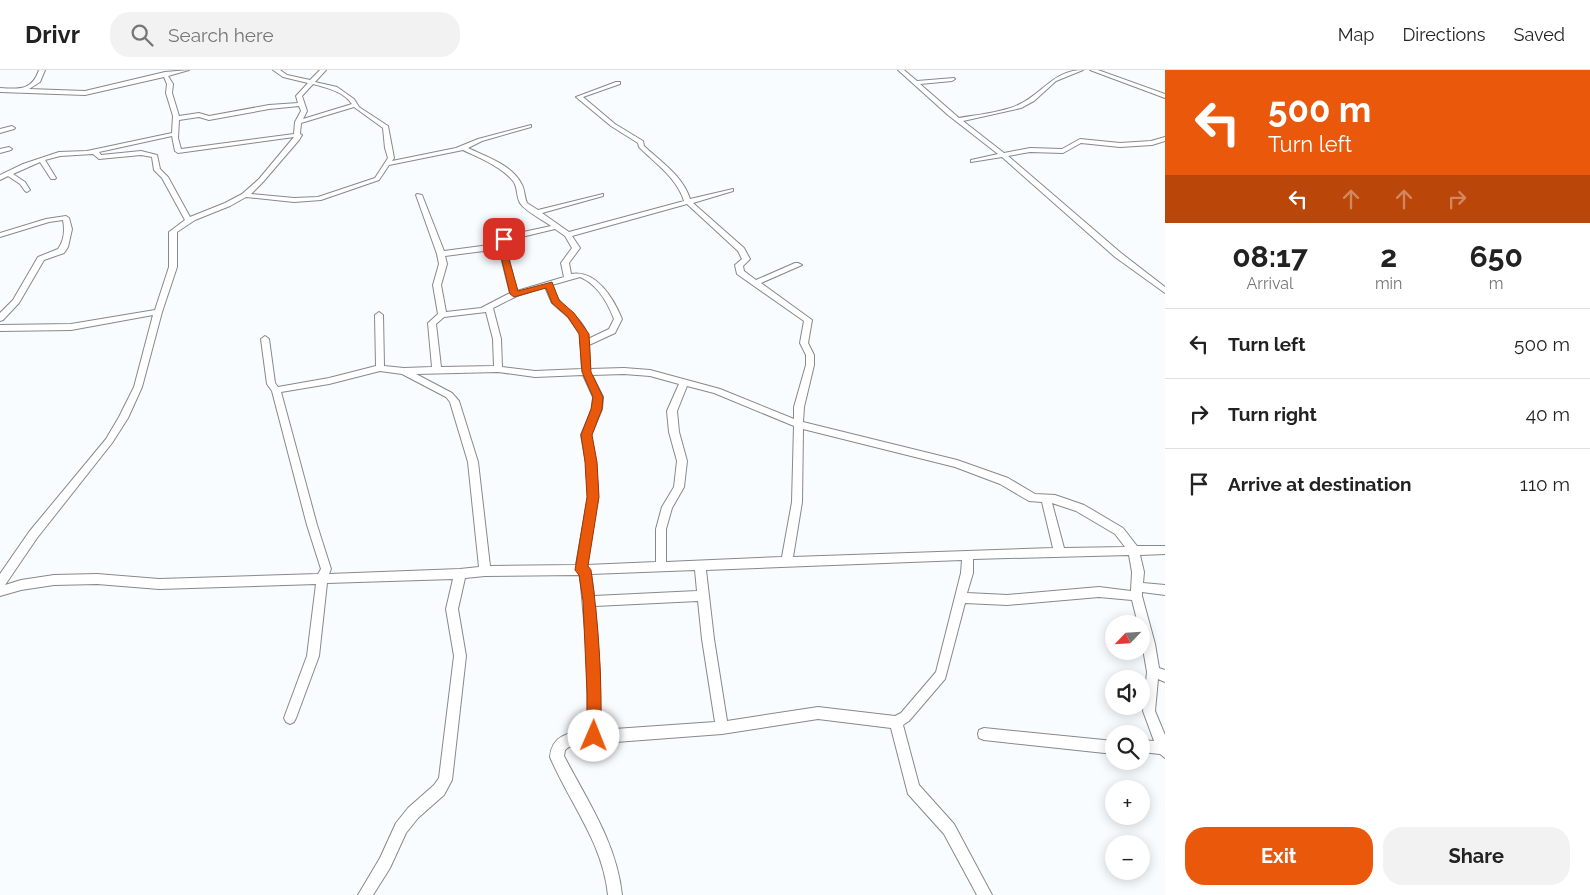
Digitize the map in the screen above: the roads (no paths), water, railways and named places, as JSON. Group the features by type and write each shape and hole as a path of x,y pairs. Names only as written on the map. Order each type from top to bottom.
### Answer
{"street":[{"path":"22,91 35,84 40,78 42,70"},
{"path":"0,90 66,94 85,93 186,70"},
{"path":"246,195 294,200 319,199 377,179 392,158 388,148 387,128 356,105 346,94 335,88 312,81 285,76 276,70"},
{"path":"0,584 12,562 109,441 123,418 138,387 158,312 173,268 174,256 171,236 178,226 246,195 263,181 299,135 298,122 304,110 299,96 323,70"},
{"path":"902,70 1118,255 1165,291"},
{"path":"960,120 1019,107 1032,100 1054,80 1080,70"},
{"path":"1093,70 1165,96"},
{"path":"165,74 170,84 170,94 177,118 176,149 181,152 240,141 299,135"},
{"path":"917,84 952,80"},
{"path":"618,83 578,97 613,125 641,142 642,146 683,188 687,201 742,250 746,259 738,269 754,283 808,320 804,342 810,355 810,365 799,407 799,487 786,563"},
{"path":"0,95 10,90"},
{"path":"177,118 200,115 209,118 269,107 302,104"},
{"path":"298,122 356,105"},
{"path":"387,164 463,148 480,140 528,126"},
{"path":"0,131 12,128"},
{"path":"0,178 42,160 65,154 95,152 175,134"},
{"path":"973,160 1030,150 1063,151 1080,141 1120,145 1152,143 1165,139"},
{"path":"463,148 493,164 516,181 519,186 520,198 536,213 568,235 577,245 565,263 569,277"},
{"path":"0,151 9,149"},
{"path":"95,152 99,157 141,153 155,156 158,170 165,177 190,221"},
{"path":"42,160 53,178"},
{"path":"9,174 23,183 27,190"},
{"path":"568,235 731,190"},
{"path":"419,195 441,254 442,264 437,285 442,315"},
{"path":"536,213 601,195"},
{"path":"0,236 48,220 66,218 68,229 64,247 61,251 41,259 16,301 0,318"},
{"path":"441,254 500,245 507,238 557,227"},
{"path":"500,245 503,247 514,294"},
{"path":"754,283 798,265"},
{"path":"437,371 432,323 442,315 475,312 488,308 514,294 580,275 608,298 618,319 612,331 586,343"},
{"path":"548,284 555,301 571,315 584,334 586,343 586,372 598,402 586,435 591,462 593,497 583,570 589,601 594,693 594,736"},
{"path":"488,308 497,339 498,370"},
{"path":"0,328 72,327 158,312"},
{"path":"379,315 380,368"},
{"path":"265,339 271,384 276,390 312,525 326,569 322,578 313,656 290,718"},
{"path":"276,390 329,381 380,368 404,371 498,370 535,374 586,372 650,373 717,391 798,424 957,464 998,478 1033,498 1046,499 1080,508 1110,525 1125,537 1134,551 1138,572 1136,591 1149,644 1159,674 1149,711 1164,749 1150,747"},
{"path":"404,371 449,395 454,401 473,462 485,571"},
{"path":"661,566 661,528 667,507 679,487 682,461 674,432 672,411 684,382"},
{"path":"1046,499 1060,553"},
{"path":"0,591 28,583 54,580 98,579 158,584 460,574 485,571 583,570 968,555 1165,550"},
{"path":"615,895 611,869 597,834 557,757 558,748 566,741 594,736 722,728 818,713 896,722 905,716 941,676 952,642 960,598 967,573 968,555"},
{"path":"700,565 708,639 722,728"},
{"path":"365,895 385,863 400,828 413,813 440,790 445,780 460,656 452,609 460,574"},
{"path":"960,598 1007,600 1099,592 1165,590"},
{"path":"589,601 704,596"},
{"path":"896,722 913,789 949,829 986,895"},
{"path":"984,734 1105,747"}]}
